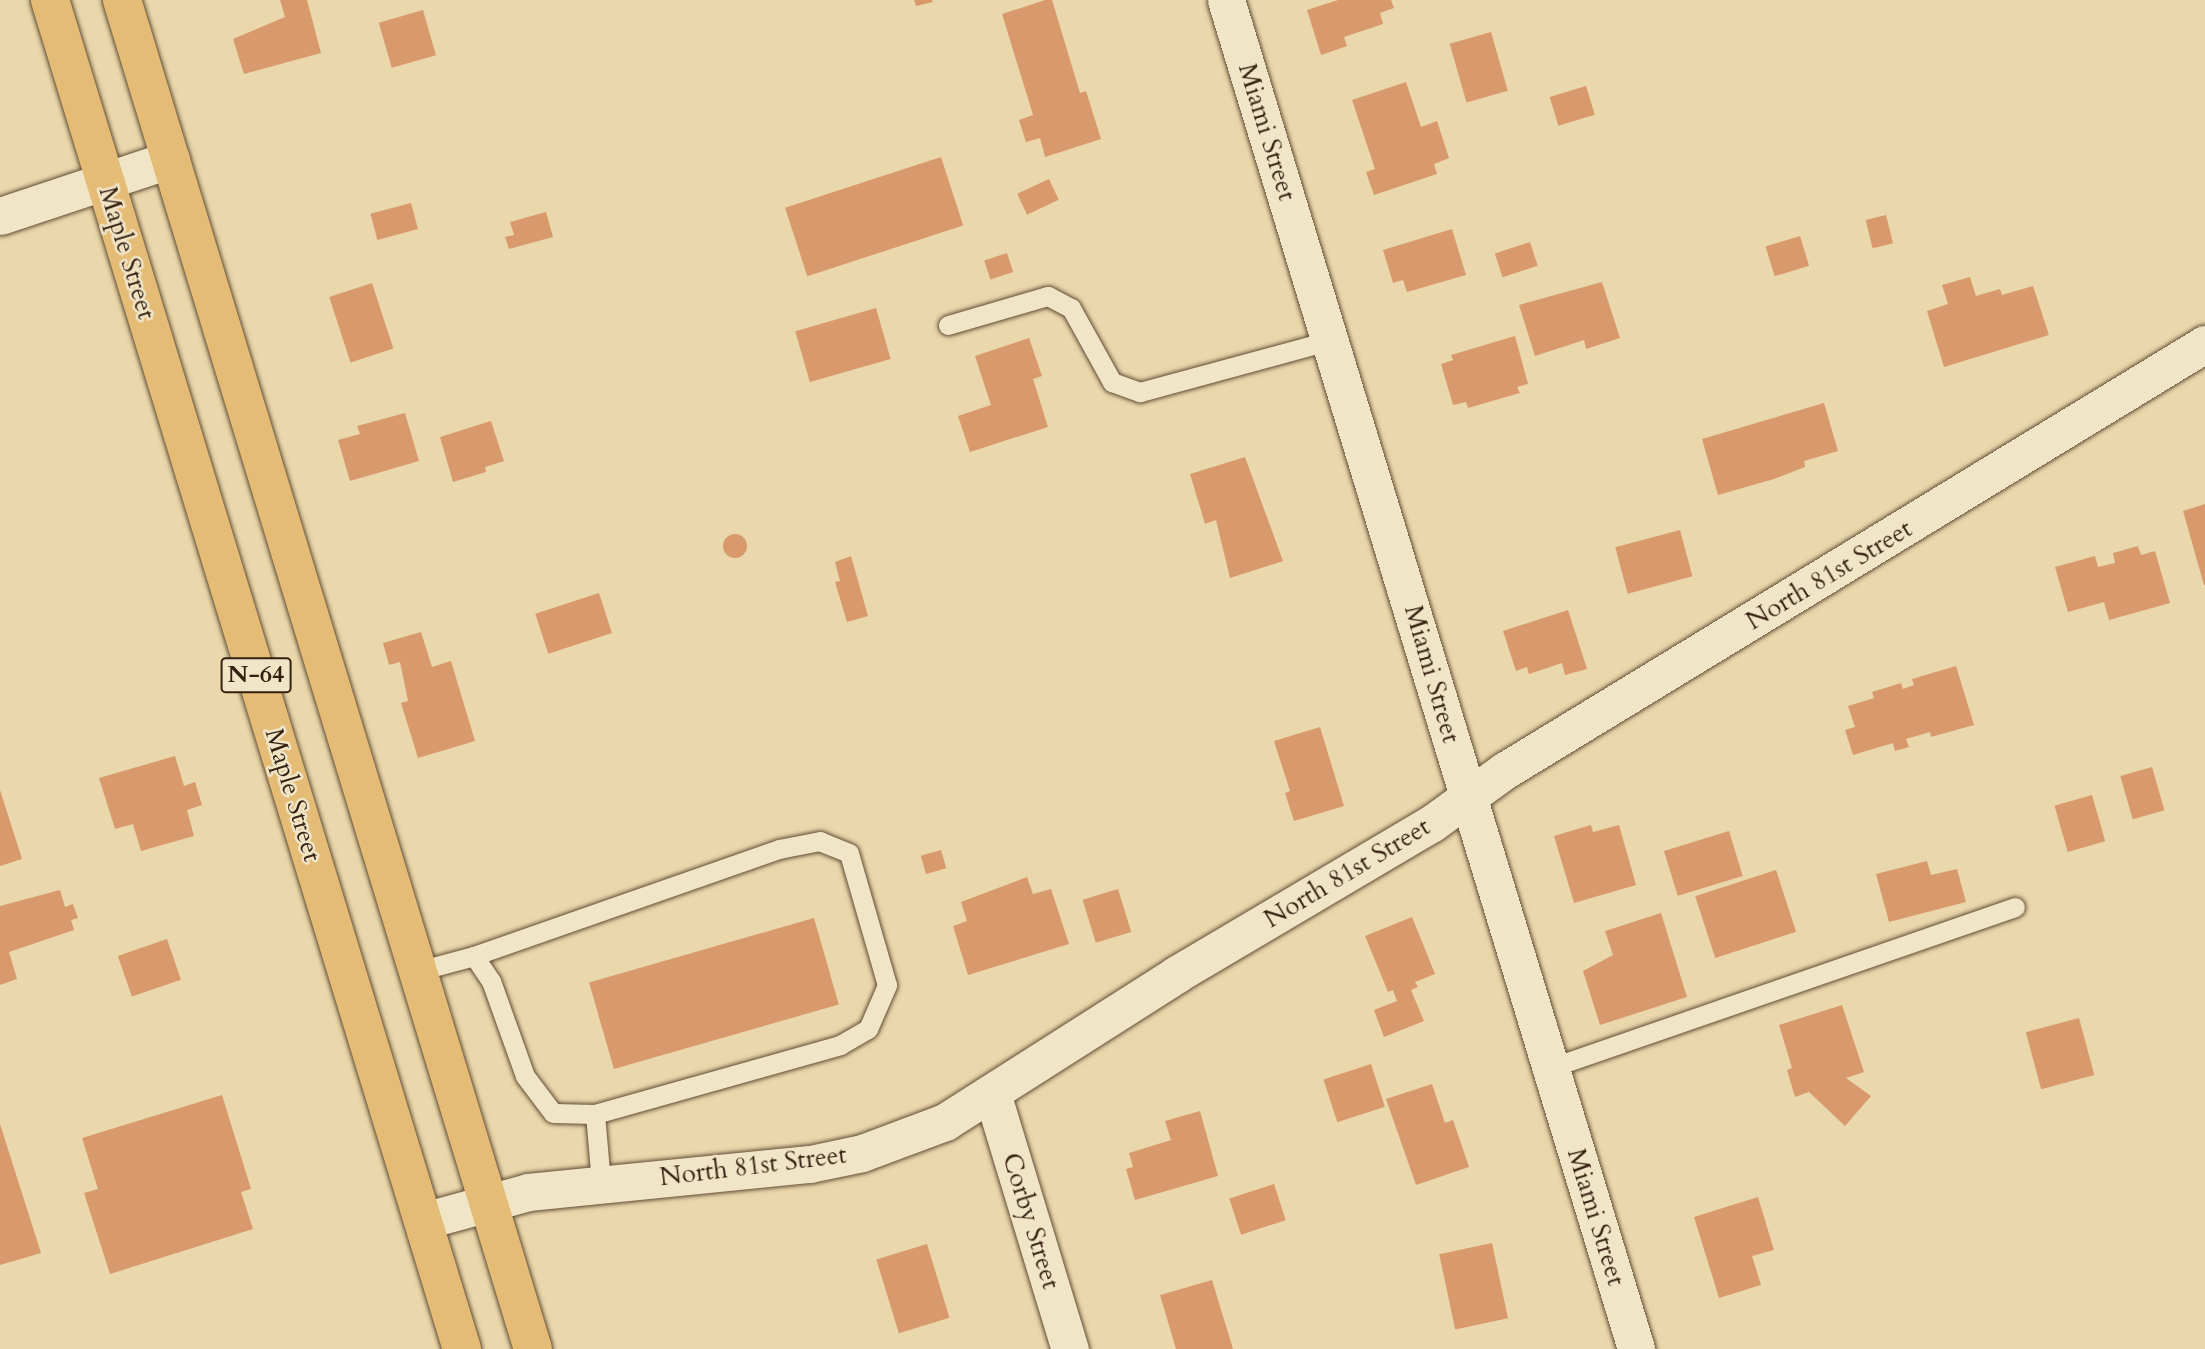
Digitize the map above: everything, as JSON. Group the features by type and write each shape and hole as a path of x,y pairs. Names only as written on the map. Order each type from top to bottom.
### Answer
{"main road":[{"name":"Maple Street","path":"50,0 462,1349"},
{"name":"N-64","path":"122,0 533,1349"}],"street":[{"name":"Miami Street","path":"1226,0 1636,1349"},
{"path":"0,216 171,159"},
{"name":"North 81st Street","path":"423,1221 487,1202 601,1182 810,1164 862,1153 945,1122 1468,798 1504,771 2205,344"},
{"name":"Corby Street","path":"992,1093 1070,1349"}],"lane":[{"path":"948,324 1048,296 1072,308 1112,382 1140,392 1331,340"},
{"path":"418,971 474,956 779,849 820,841 849,853 887,985 868,1029 840,1045 595,1114 553,1113 525,1076 491,981 474,956"},
{"path":"1550,1068 2015,907"},
{"path":"595,1114 601,1182"}],"building":[{"path":"280,0 307,0 321,53 244,74 233,39 285,17"},
{"path":"914,0 932,0 933,2 916,6"},
{"path":"1052,0 1080,93 1086,91 1101,139 1045,157 1040,138 1026,142 1019,120 1033,115 1002,14"},
{"path":"1338,0 1391,0 1394,8 1380,13 1383,24 1344,37 1347,46 1321,55 1307,10"},
{"path":"423,10 436,55 392,68 379,23"},
{"path":"1491,32 1508,91 1466,102 1450,44"},
{"path":"1406,82 1421,127 1437,121 1449,158 1434,164 1437,174 1374,195 1366,172 1375,169 1352,100"},
{"path":"1586,86 1595,115 1558,126 1550,97"},
{"path":"941,157 963,225 807,276 785,208"},
{"path":"1049,179 1059,200 1027,215 1017,194"},
{"path":"411,203 418,229 377,240 370,214"},
{"path":"546,212 553,237 509,249 505,237 514,235 510,222"},
{"path":"1886,215 1893,243 1873,248 1866,220"},
{"path":"1452,229 1466,275 1407,292 1403,280 1393,283 1383,250"},
{"path":"1800,236 1809,266 1775,276 1766,247"},
{"path":"1530,242 1538,266 1503,277 1495,253"},
{"path":"1007,253 1013,272 990,279 984,260"},
{"path":"1970,277 1976,296 2000,289 2002,295 2033,286 2049,335 1944,367 1927,311 1948,304 1942,285"},
{"path":"1602,282 1620,338 1586,349 1584,340 1535,356 1519,305"},
{"path":"372,283 393,349 351,363 329,297"},
{"path":"876,308 891,359 810,382 795,331"},
{"path":"1515,336 1528,384 1517,387 1520,393 1468,408 1466,402 1453,405 1441,364 1453,360 1451,355"},
{"path":"1029,338 1042,376 1033,379 1048,427 970,452 958,416 991,405 975,356"},
{"path":"1824,403 1838,451 1804,461 1805,467 1774,479 1718,495 1702,439"},
{"path":"405,413 419,461 350,481 338,440 360,434 357,426"},
{"path":"491,421 504,461 485,467 486,472 453,482 440,437"},
{"path":"1245,457 1283,561 1230,578 1216,520 1205,524 1190,474"},
{"path":"2205,504 2205,585 2204,585 2183,511"},
{"path":"1680,530 1692,576 1628,594 1615,547"},
{"path":"735,534 746,541 747,546 740,557 735,558 724,551 723,546 730,535"},
{"path":"2138,546 2141,555 2155,551 2170,603 2109,620 2104,602 2068,612 2055,567 2095,556 2098,567 2115,563 2113,553"},
{"path":"851,556 868,616 847,622 835,582 840,581 835,562"},
{"path":"599,593 612,633 548,654 535,614"},
{"path":"1568,610 1587,669 1565,675 1562,663 1529,674 1527,667 1516,671 1503,631"},
{"path":"421,632 432,667 451,661 475,741 418,758 401,703 408,701 400,662 389,665 383,643"},
{"path":"1956,666 1974,725 1931,737 1930,732 1906,739 1909,747 1895,751 1893,743 1853,755 1845,730 1855,727 1848,706 1874,698 1872,692 1901,683 1903,689 1914,685 1912,679"},
{"path":"1320,727 1344,806 1294,821 1285,793 1290,791 1274,741"},
{"path":"175,756 184,786 195,782 202,805 187,810 194,836 141,851 133,824 115,829 99,778"},
{"path":"2152,767 2164,810 2133,819 2120,776"},
{"path":"0,790 22,859 0,866"},
{"path":"2092,795 2105,841 2068,852 2055,806"},
{"path":"1591,825 1593,832 1619,825 1636,885 1574,903 1554,836"},
{"path":"1729,831 1743,876 1678,896 1664,851"},
{"path":"941,850 946,868 926,874 921,856"},
{"path":"1927,861 1931,875 1957,869 1966,902 1889,922 1876,874"},
{"path":"1776,870 1796,932 1715,958 1695,896"},
{"path":"1027,877 1033,894 1051,889 1069,944 968,975 953,926 967,921 961,902"},
{"path":"1118,889 1131,932 1096,943 1083,900"},
{"path":"60,890 65,907 73,904 78,918 71,920 74,930 9,952 17,979 0,985 0,906"},
{"path":"1661,913 1687,997 1600,1025 1583,971 1613,955 1605,931"},
{"path":"1412,917 1435,974 1415,982 1418,987 1411,990 1424,1021 1384,1037 1374,1010 1397,1001 1393,990 1388,992 1365,936"},
{"path":"814,918 839,1005 614,1069 589,982"},
{"path":"167,939 181,980 132,997 118,956"},
{"path":"1842,1005 1864,1072 1846,1078 1871,1096 1845,1126 1809,1092 1795,1097 1787,1070 1792,1068 1779,1025"},
{"path":"2079,1018 2094,1075 2041,1089 2026,1032"},
{"path":"1371,1064 1385,1107 1337,1122 1323,1079"},
{"path":"1432,1084 1445,1123 1453,1120 1469,1167 1416,1185 1386,1099"},
{"path":"222,1095 251,1189 241,1192 253,1229 110,1274 84,1193 98,1189 82,1138"},
{"path":"1200,1111 1218,1176 1135,1200 1126,1169 1133,1167 1129,1153 1171,1140 1165,1121"},
{"path":"0,1124 41,1253 0,1265"},
{"path":"1274,1184 1286,1220 1241,1235 1229,1199"},
{"path":"1758,1197 1774,1250 1752,1256 1761,1285 1719,1298 1694,1217"},
{"path":"1492,1243 1508,1318 1455,1330 1439,1254"},
{"path":"927,1244 950,1318 899,1333 876,1259"},
{"path":"1212,1280 1233,1349 1176,1349 1160,1295"}]}
